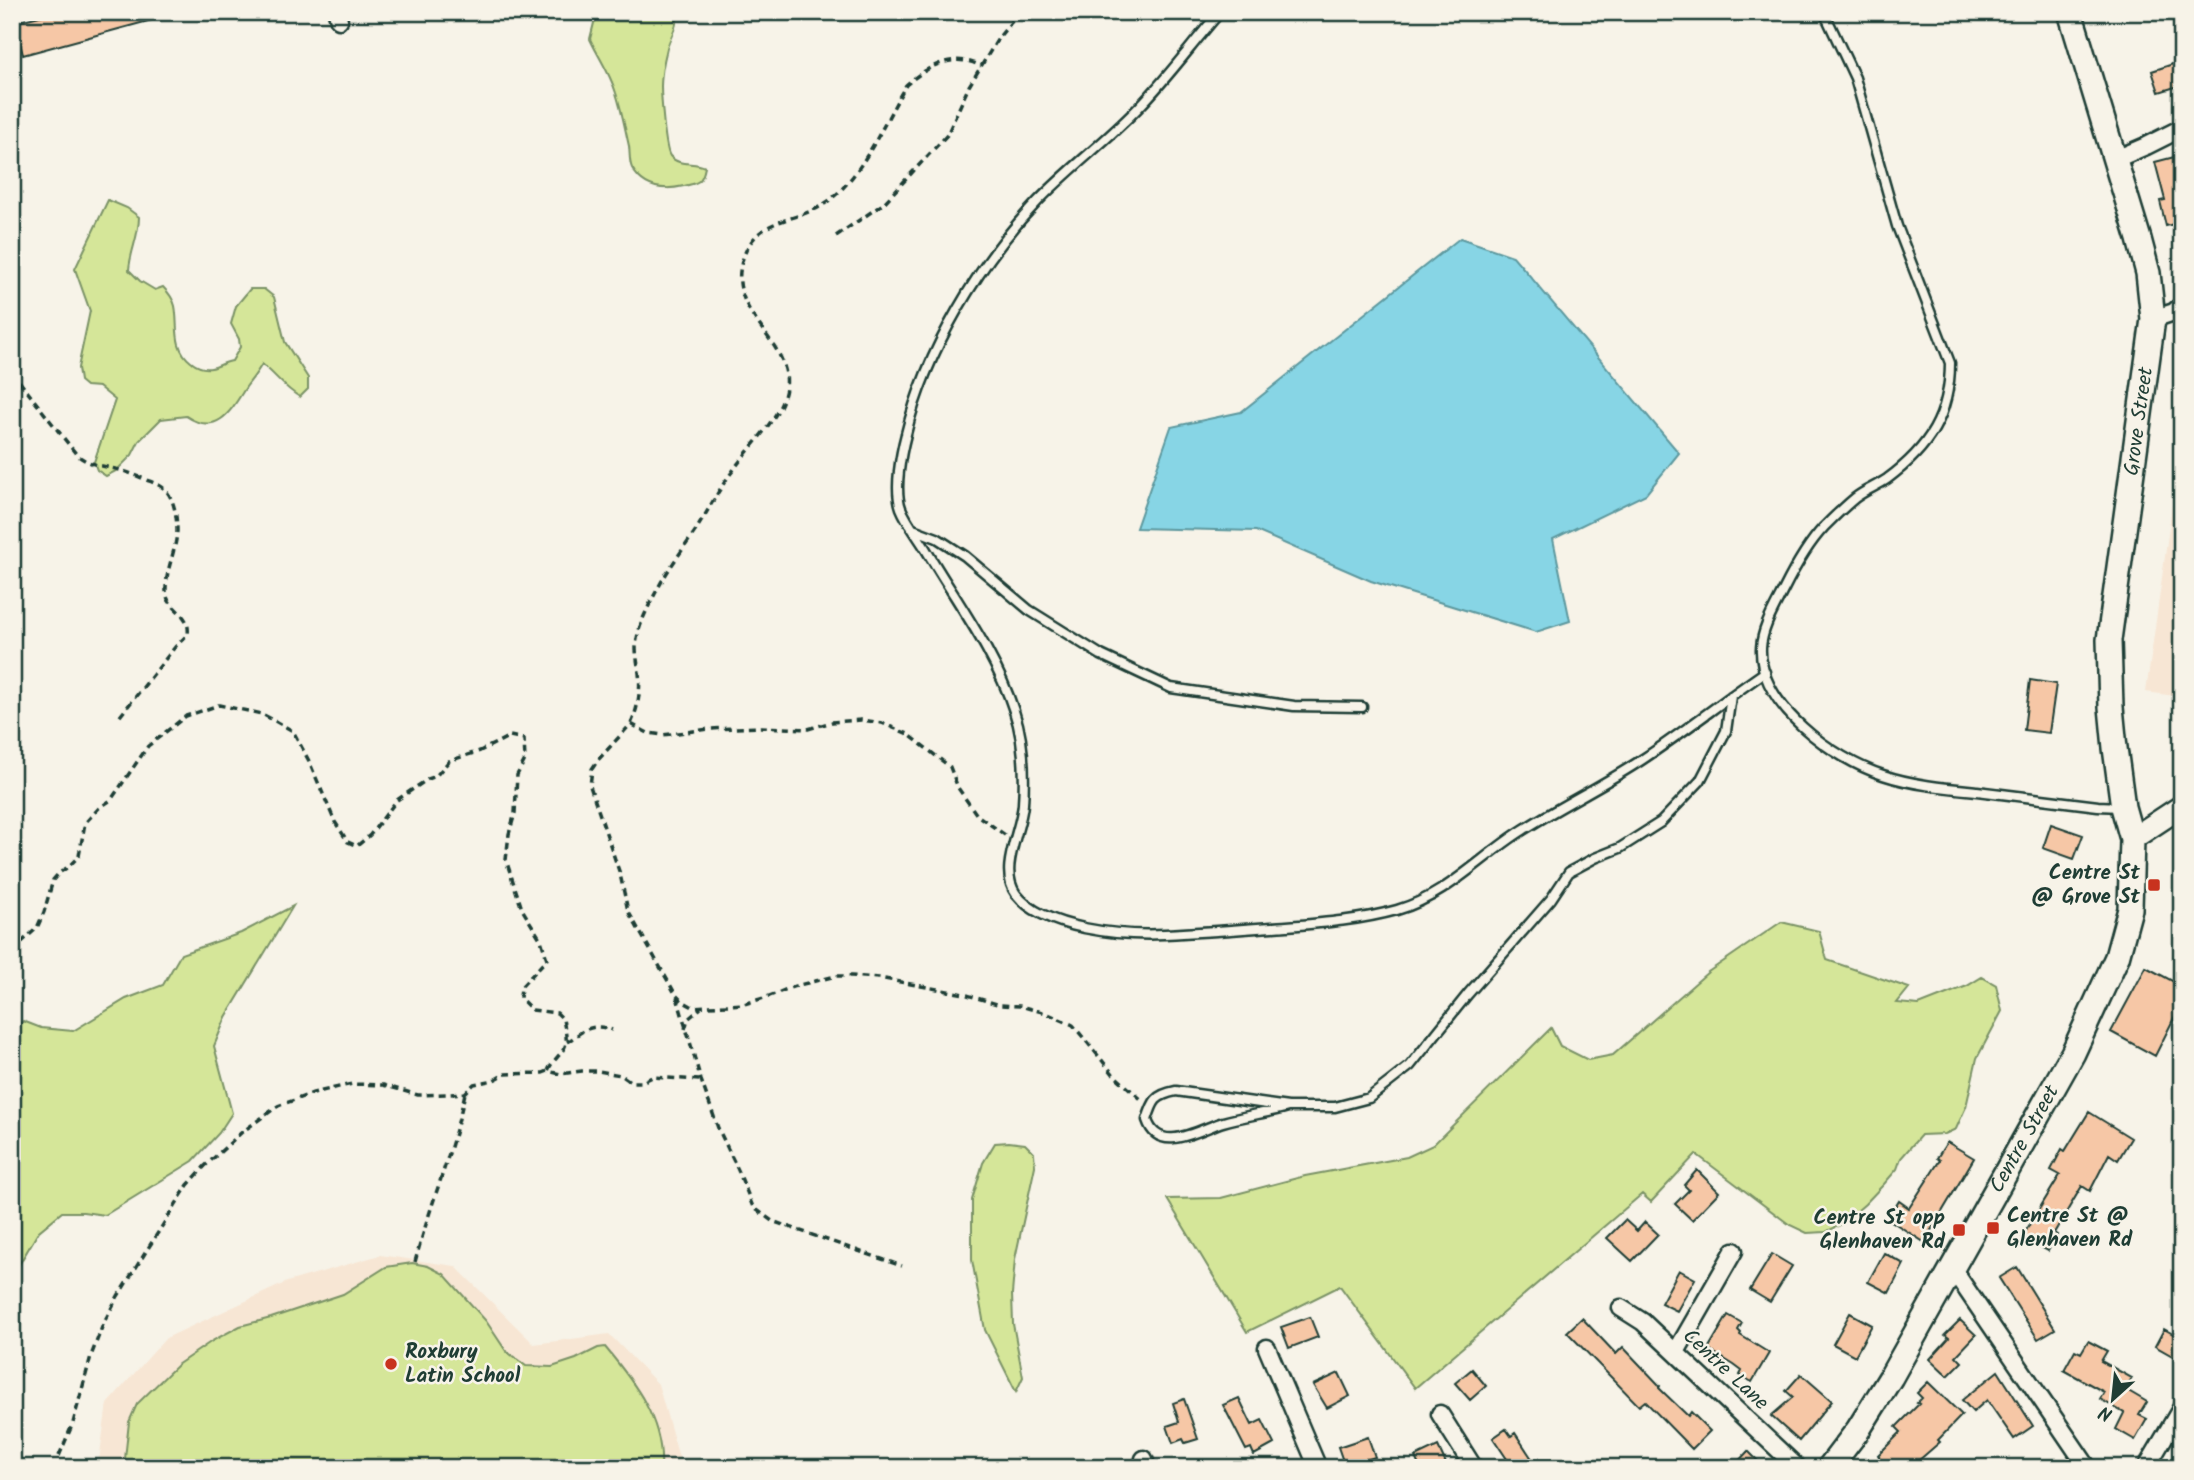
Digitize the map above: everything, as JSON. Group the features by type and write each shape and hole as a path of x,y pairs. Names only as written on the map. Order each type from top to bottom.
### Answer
{"main road":[{"name":"Grove Street","path":"2070,12 2148,273 2153,319 2109,640 2111,707 2123,807 2132,839"},
{"name":"Centre Street","path":"1829,1468 1881,1395 2073,1053 2117,957 2130,909 2132,839"}],"street":[{"path":"2116,159 2182,128"},
{"path":"2153,319 2175,312 2182,305"},
{"path":"2132,839 2182,806"},
{"path":"1676,1352 1734,1251"},
{"path":"1952,1268 2088,1468"},
{"name":"Centre Lane","path":"1620,1308 1643,1322 1798,1468"},
{"path":"1267,1348 1318,1468"},
{"path":"2146,1468 2182,1407"},
{"path":"1440,1414 1474,1468"}],"lane":[{"path":"1220,12 1142,104 1037,202 999,247 939,344 912,410 900,460 900,506 996,665 1016,715 1025,771 1023,811 1009,879 1023,901 1054,919 1078,927 1109,933 1145,935 1346,921 1400,909 1443,890 1521,831 1644,758 1765,672"},
{"path":"1824,12 1855,78 1897,226 1950,363 1950,387 1941,418 1919,450 1887,478 1856,497 1822,529 1797,562 1765,631 1761,646 1765,672 1773,693 1809,733 1841,755 1882,775 1932,786 2123,807"},
{"path":"914,529 937,537 956,550 1029,610 1091,648 1171,688 1294,706 1362,707"},
{"path":"1288,1107 1221,1123 1180,1138 1164,1138 1154,1133 1147,1120 1155,1099 1176,1091 1288,1107 1335,1107 1369,1098 1410,1066 1468,994 1551,899 1569,872 1620,848 1661,822 1700,781 1726,731 1731,696"}],"path":[{"path":"836,236 883,204 947,135 981,66 999,37 1023,12"},
{"path":"902,1266 785,1226 753,1207 718,1128 685,1031 676,995 628,911 620,874 590,786 592,769 631,724 638,707 640,686 636,657 637,638 649,606 730,474 772,420 785,396 783,367 774,348 748,311 741,292 742,259 752,239 776,223 826,204 839,192 853,176 906,85 914,78 940,62 955,59 981,66"},
{"path":"12,372 76,455 85,462 132,474 163,487 174,506 177,531 165,594 168,602 183,615 189,627 188,634 117,720"},
{"path":"12,951 37,929 53,880 79,856 85,823 111,800 148,746 186,716 219,705 236,707 262,714 293,731 335,822 348,842 357,846 370,835 397,800 436,776 449,761 480,751 505,738 518,737 524,739 526,760 516,781 515,813 506,860 522,909 541,940 547,959 521,987 520,998 531,1010 556,1013 563,1019 566,1042 563,1051 554,1058 548,1071"},
{"path":"631,724 648,733 663,735 709,729 808,729 832,722 861,720 882,723 908,734 950,767 958,788 976,815 1015,842"},
{"path":"676,995 686,1004 703,1007 744,1004 795,986 836,976 851,976 879,978 964,994 1000,1005 1020,1006 1046,1013 1073,1025 1114,1075 1151,1107"},
{"path":"685,1031 688,1018 703,1007"},
{"path":"566,1042 589,1027 612,1030"},
{"path":"415,1262 465,1093 474,1084 494,1080 505,1074 548,1071 560,1074 582,1070 621,1075 631,1082 642,1082 652,1077 701,1080"},
{"path":"59,1456 73,1423 91,1356 118,1296 188,1185 242,1132 278,1106 313,1093 340,1089 352,1084 383,1085 418,1095 465,1093"}],"shaded area":[{"path":"2182,503 2182,697 2146,692 2172,506"},
{"name":"Roxbury Latin School","path":"380,1255 455,1266 534,1344 609,1334 658,1384 682,1468 98,1468 107,1404 166,1338 287,1282"}],"green space":[{"path":"601,12 677,12 662,77 666,144 670,156 678,162 705,167 703,176 696,183 661,188 642,180 632,168 616,93 590,39 594,23"},
{"path":"108,200 127,208 139,217 129,270 155,290 163,287 170,296 175,306 181,350 191,362 208,368 232,361 240,347 231,324 236,306 250,289 264,289 274,297 285,342 308,378 308,389 300,397 262,364 235,405 222,418 206,424 186,416 161,419 139,441 132,455 116,471 106,476 97,470 94,462 115,400 99,387 86,386 80,381 78,368 90,311 75,269"},
{"path":"293,906 226,1017 214,1046 232,1113 219,1133 193,1161 105,1215 62,1212 39,1231 20,1263 12,1286 12,1032 23,1021 41,1028 73,1031 126,999 163,985 181,954 241,933"},
{"path":"1781,922 1819,931 1827,960 1909,988 1897,1003 1919,1005 1967,986 1982,977 1996,985 2002,1011 1977,1058 1966,1107 1956,1129 1945,1134 1921,1135 1901,1158 1897,1169 1865,1204 1842,1224 1826,1232 1807,1233 1790,1225 1696,1154 1651,1202 1642,1194 1415,1388 1340,1286 1247,1332 1167,1199 1221,1198 1305,1176 1407,1157 1433,1145 1551,1028 1560,1046 1588,1060 1613,1055 1708,972"},
{"path":"995,1143 1025,1144 1034,1153 1035,1166 1015,1259 1012,1294 1013,1324 1023,1377 1016,1392 985,1330 972,1260 972,1200 983,1163"},
{"name":"Roxbury Latin School","path":"412,1263 428,1266 444,1274 486,1321 506,1351 526,1366 552,1367 605,1347 636,1388 652,1418 661,1450 661,1468 124,1468 129,1422 137,1404 177,1365 240,1326 343,1294 386,1267"}],"water":[{"path":"1460,238 1513,256 1679,453 1646,494 1553,539 1570,621 1536,632 1371,581 1256,531 1136,528 1171,427 1241,412"}],"building":[{"path":"56,12 163,12 163,17 23,55 15,22"},
{"path":"2179,62 2182,85 2159,92 2152,71"},
{"path":"2182,155 2182,222 2166,226 2160,201 2165,200 2155,162"},
{"path":"2030,680 2056,684 2049,733 2024,730"},
{"path":"2051,824 2083,835 2074,859 2043,848"},
{"path":"2146,967 2182,986 2182,1002 2155,1056 2111,1032"},
{"path":"2089,1112 2131,1138 2118,1160 2109,1154 2090,1191 2082,1186 2054,1233 2057,1235 2048,1251 2022,1237 2060,1175 2051,1170 2062,1149 2065,1151"},
{"path":"1947,1142 1974,1158 1924,1242 1888,1219 1899,1201 1909,1208 1940,1160 1937,1158"},
{"path":"1697,1170 1719,1192 1692,1220 1675,1204 1689,1190 1684,1185"},
{"path":"1625,1220 1637,1231 1645,1222 1658,1234 1632,1261 1607,1238"},
{"path":"1884,1253 1904,1264 1889,1293 1868,1282"},
{"path":"1772,1254 1792,1266 1770,1302 1750,1290"},
{"path":"2017,1267 2055,1329 2038,1339 1999,1278"},
{"path":"1679,1270 1695,1279 1677,1311 1661,1303"},
{"path":"1850,1313 1872,1325 1855,1356 1833,1344"},
{"path":"1728,1315 1742,1323 1738,1330 1740,1335 1769,1353 1752,1382 1740,1375 1742,1371 1734,1365 1708,1349"},
{"path":"1310,1317 1318,1337 1289,1348 1281,1327"},
{"path":"1582,1318 1616,1354 1623,1347 1688,1416 1691,1412 1710,1431 1692,1449 1645,1401 1639,1406 1567,1332"},
{"path":"1960,1320 1976,1335 1956,1356 1962,1362 1948,1376 1930,1359 1949,1338 1945,1335"},
{"path":"2164,1329 2182,1339 2182,1347 2176,1358 2155,1346"},
{"path":"2088,1341 2107,1351 2101,1361 2132,1378 2125,1389 2147,1402 2139,1415 2147,1419 2135,1440 2116,1429 2124,1413 2100,1399 2104,1392 2064,1370 2075,1350 2081,1353"},
{"path":"1472,1369 1486,1386 1470,1400 1455,1383"},
{"path":"1998,1371 2033,1426 2014,1439 1987,1400 1973,1412 1962,1400"},
{"path":"1339,1373 1350,1396 1327,1408 1313,1385"},
{"path":"1801,1374 1832,1401 1799,1441 1771,1416 1793,1397 1786,1391"},
{"path":"1928,1382 1962,1415 1938,1440 1940,1442 1910,1468 1871,1468 1880,1458 1878,1455 1901,1432 1896,1427 1919,1404 1917,1403 1922,1398 1917,1393"},
{"path":"1239,1398 1252,1425 1262,1420 1274,1444 1254,1455 1251,1448 1246,1450 1223,1405"},
{"path":"1184,1399 1198,1439 1185,1443 1183,1439 1173,1443 1167,1426 1179,1422 1173,1403"},
{"path":"1506,1429 1511,1436 1515,1433 1538,1468 1513,1468 1493,1438"},
{"path":"1368,1437 1375,1457 1345,1467 1338,1447"},
{"path":"1438,1446 1448,1468 1420,1468 1415,1457"},
{"path":"1748,1451 1765,1468 1732,1468"}],"place":[{"name":"Centre St @ Grove St","path":"2154,885"},
{"name":"Centre St @ Glenhaven Rd","path":"1993,1228"},
{"name":"Centre St opp Glenhaven Rd","path":"1959,1230"},
{"name":"Roxbury Latin School","path":"391,1364"}]}
